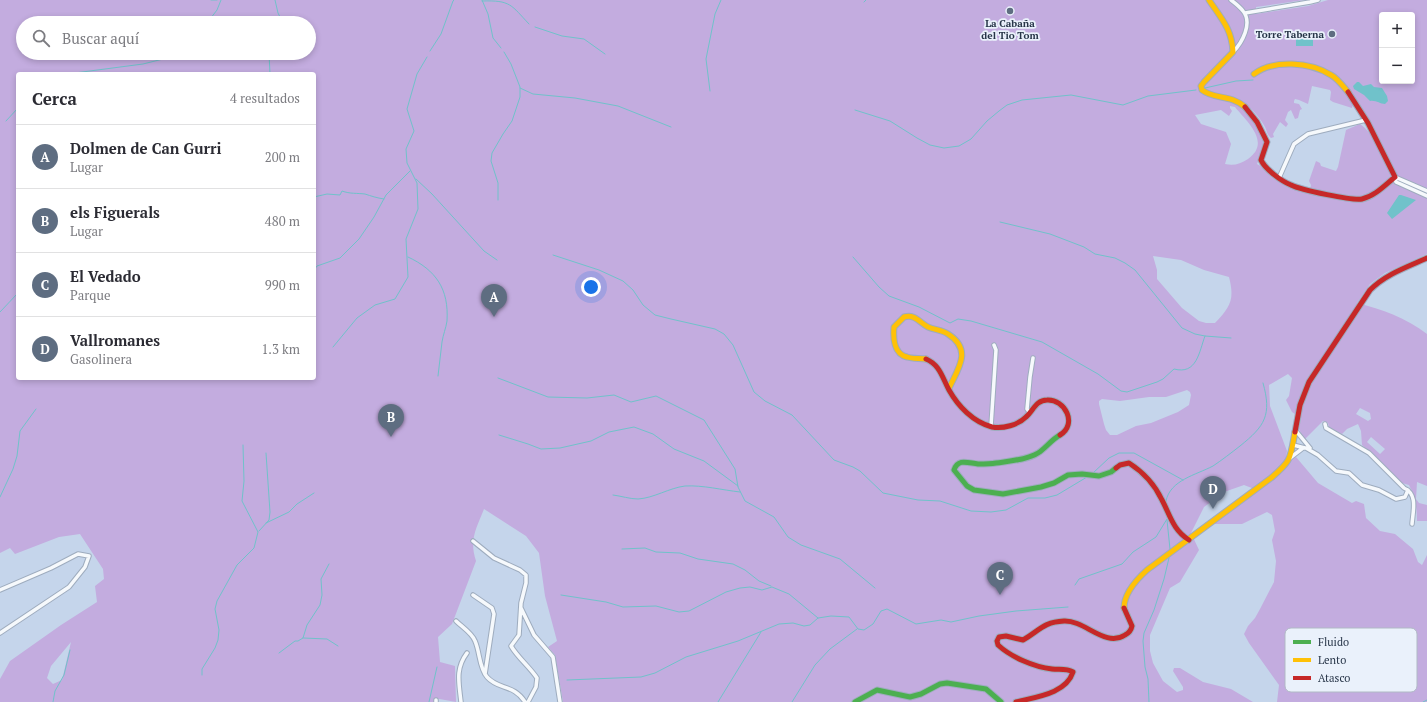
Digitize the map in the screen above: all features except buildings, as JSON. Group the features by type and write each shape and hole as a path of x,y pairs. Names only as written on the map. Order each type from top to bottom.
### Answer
{"street":[{"path":"1208,0 1231,31 1234,41 1234,52"},
{"path":"1231,0 1246,16 1246,31 1240,45 1201,86 1202,90 1210,95 1231,99 1242,104 1263,131 1267,142 1261,160 1264,167 1290,185 1357,200 1371,196 1395,178 1400,178 1427,191"},
{"path":"1244,13 1318,0"},
{"path":"1254,74 1260,69 1280,63 1305,66 1332,75 1354,98 1396,182 1427,196"},
{"path":"1279,178 1294,144 1308,134 1366,120"},
{"path":"1016,702 1051,692 1068,682 1072,677 1073,672 1069,669 1045,668 1008,653 998,645 997,641 999,637 1006,636 1023,640 1043,626 1069,621 1086,627 1103,638 1113,639 1124,637 1130,632 1133,627 1132,622 1126,613 1124,604 1137,579 1280,471 1287,464 1296,445 1296,431 1302,397 1309,382 1370,290 1378,282 1393,273 1427,258"},
{"path":"1393,273 1427,261"},
{"path":"949,388 961,364 962,357 960,347 946,332 928,327 916,317 907,316 901,318 894,327 894,342 902,356 924,358 934,363 942,373 949,388 962,408 973,418 983,424 998,427 1019,422 1043,400 1051,400 1055,402 1063,408 1067,415 1069,424 1067,430 1063,434 1052,439 1039,452 1026,458 986,464 976,464 963,461 959,463 955,466 954,470 967,486 974,490 1004,494 1041,487 1054,483 1068,475 1082,474 1099,476 1111,472 1120,465 1129,463 1140,472 1159,494 1171,522 1178,532 1189,540"},
{"path":"991,426 996,350 994,345"},
{"path":"1030,413 1027,409 1033,358"},
{"path":"1325,424 1326,428 1369,453 1404,488 1408,490 1412,495 1414,503 1412,524"},
{"path":"1296,431 1312,451 1336,471 1350,473 1362,485 1379,490 1396,499 1405,496 1408,490"},
{"path":"1296,445 1301,443 1301,438"},
{"path":"1296,445 1312,451"},
{"path":"1290,459 1303,448 1306,448"},
{"path":"456,621 473,637 476,642 485,675 491,682 516,691 526,702 536,687 537,678 516,656 511,646 519,635 521,599 527,578 525,573 494,558 473,541"},
{"path":"0,590 51,568 78,554 89,556 85,567 69,587 0,633"},
{"path":"473,595 492,608 494,614 485,675"},
{"path":"521,607 534,635 553,657 560,702"},
{"path":"461,702 458,675 460,662 467,652"},
{"path":"855,702 877,690 910,697 921,694 940,684 947,683 986,689 1001,702"}],"shaded area":[{"path":"0,0 1304,0 1256,7 1256,14 1308,6 1328,0 1427,0 1427,190 1400,178 1397,175 1367,121 1364,122 1354,101 1352,108 1333,102 1330,100 1330,90 1312,86 1308,104 1295,99 1294,103 1299,104 1302,109 1300,110 1298,118 1295,119 1291,110 1288,112 1285,120 1288,124 1286,127 1280,122 1273,134 1274,137 1271,138 1259,117 1245,103 1243,107 1257,123 1264,137 1264,148 1257,164 1309,194 1311,185 1309,181 1316,161 1320,163 1321,166 1336,171 1346,130 1360,124 1369,132 1380,150 1389,168 1393,182 1427,198 1427,254 1385,273 1370,284 1357,303 1394,315 1411,323 1427,334 1427,486 1417,482 1416,499 1419,503 1427,505 1427,521 1417,521 1417,511 1413,493 1409,485 1402,483 1362,445 1361,431 1358,424 1347,429 1342,434 1329,428 1328,423 1323,421 1304,440 1299,429 1301,418 1292,412 1286,400 1289,396 1292,378 1288,374 1269,385 1270,406 1287,451 1286,457 1293,459 1296,457 1318,483 1352,503 1356,501 1364,504 1366,518 1380,531 1395,534 1413,549 1418,562 1422,565 1427,555 1427,702 1277,702 1279,685 1244,634 1248,626 1255,618 1274,582 1276,561 1272,540 1275,531 1272,515 1267,512 1242,524 1213,524 1257,490 1244,485 1224,492 1204,507 1191,533 1199,550 1180,582 1170,588 1150,635 1150,651 1153,663 1163,681 1177,692 1183,690 1183,687 1173,671 1174,668 1180,668 1203,682 1231,689 1253,702 563,702 555,655 548,647 557,641 545,596 539,553 526,536 484,509 473,541 476,561 452,624 438,637 440,662 455,666 456,702 434,698 434,702 0,702 0,679 10,661 97,602 95,586 104,579 103,569 80,534 59,537 15,554 10,548 0,553","holes":["1230,106 1235,107 1255,132 1258,146 1255,152 1248,159 1234,165 1225,164 1231,144 1226,132 1201,124 1195,115 1221,110 1229,116 1232,111","1153,256 1181,260 1204,270 1229,277 1231,285 1230,303 1215,323 1199,321 1182,308 1157,279 1157,270","1187,390 1191,395 1189,405 1178,412 1151,423 1136,426 1117,435 1110,435 1106,430 1099,404 1099,401 1102,399 1120,401 1149,397 1166,397","1360,408 1370,413 1371,419 1368,421 1356,414","1371,437 1385,449 1380,454 1367,442","71,642 62,680 53,684 47,678 51,666"]},
{"path":"1296,37 1313,38 1313,46 1296,46"},
{"path":"1357,82 1363,86 1371,84 1374,87 1382,88 1388,101 1385,104 1370,101 1354,89 1353,86"},
{"path":"1399,195 1416,200 1392,219 1387,213"}],"waterway":[{"path":"211,0 217,0"},
{"path":"212,16 217,10 221,0"},
{"path":"275,0 280,16"},
{"path":"430,51 441,34 454,0"},
{"path":"482,0 488,14 493,38 501,48"},
{"path":"710,91 706,59 715,14 721,0"},
{"path":"482,1 492,1 510,5 529,24"},
{"path":"535,27 562,36 584,39 605,54"},
{"path":"498,200 498,183 491,161 492,153 512,121 520,97 520,87 511,64 504,52"},
{"path":"333,347 357,318 375,305 395,299 408,277 406,239 418,209 417,183 407,163 406,149 414,131 407,109 417,74 427,57"},
{"path":"82,72 143,64 159,60"},
{"path":"269,60 270,72"},
{"path":"1205,88 1236,81 1253,80"},
{"path":"520,88 533,94 575,98 618,106 671,127"},
{"path":"855,110 890,121 930,145 944,148 959,146 971,139 987,121 999,111 1007,105 1022,100 1071,95 1123,105 1148,96 1196,90"},
{"path":"6,121 16,110"},
{"path":"316,267 340,258 359,239 374,217 386,195 410,171"},
{"path":"416,179 432,194 484,251 497,260"},
{"path":"316,197 327,194 340,195 342,191 365,194 384,199"},
{"path":"1000,222 1050,234 1084,247 1095,254 1115,258 1125,263 1135,270 1182,328 1195,334 1231,338"},
{"path":"553,255 599,270 623,281 633,290 643,305 655,315 715,329 724,334 733,345 754,392 765,401 792,415 834,460 860,471 883,493 918,500 940,501 971,511 991,512 1006,510 1028,498 1045,498 1057,495 1087,477"},
{"path":"408,257 418,262 433,275 439,282 446,299 447,321 442,342 438,376"},
{"path":"853,257 879,287 889,296 919,307 950,323 958,319 971,321 1042,342 1098,374 1121,391 1127,392 1157,382 1163,379 1174,369 1188,369 1196,361 1205,336"},
{"path":"0,312 16,295"},
{"path":"498,378 548,397 587,398 614,395 631,402 656,396 704,420 735,469 738,487 745,501 774,517 788,537 801,545 840,559 875,588"},
{"path":"1166,501 1168,494 1178,483 1213,466 1249,439 1261,426 1267,404 1263,383"},
{"path":"0,497 13,469 17,456 20,431 36,409"},
{"path":"499,435 541,449 560,448 591,441 609,432 634,427 653,434 674,449 704,461 738,486"},
{"path":"202,675 202,669 215,648 218,640 219,630 215,609 217,601 237,565 254,548 258,532 242,501 244,481 243,445"},
{"path":"259,531 269,520 270,512 266,453"},
{"path":"1093,473 1109,458 1119,453 1134,453 1183,480"},
{"path":"613,495 638,499 650,497 685,486 706,487 740,492"},
{"path":"266,523 289,512 297,504 314,493"},
{"path":"1075,585 1079,579 1122,564 1133,552 1156,537 1167,519"},
{"path":"1167,520 1170,549"},
{"path":"622,549 645,548 656,552 680,553 698,559 733,564 745,570 759,581 771,586"},
{"path":"1149,702 1148,679 1145,667 1143,641 1144,633 1154,610 1169,558"},
{"path":"279,653 295,641 303,638 307,625 320,605 322,595 321,579 329,564"},
{"path":"561,595 606,602 623,607 656,606 679,612 689,611 726,592 740,588 750,587 762,590 772,587 789,594 818,618"},
{"path":"567,680 641,677 655,673 686,657 738,641 779,624 793,623 804,626 810,625 818,618 831,616 849,617 858,629 864,630 873,624 881,611 887,609 916,624 941,620 951,622 979,616 1016,611 1068,607"},
{"path":"792,702 815,665 830,649 857,629"},
{"path":"718,702 761,632"},
{"path":"303,638 327,639 338,646"},
{"path":"53,702 55,691 64,675 70,650"},
{"path":"429,702 437,667"},
{"path":"1423,702 1427,700"}],"traffic: fast":[{"path":"1060,435 1041,451 1029,457 989,464 964,462 958,464 954,470 967,486 974,490 1003,494 1041,487 1054,483 1068,475 1082,474 1099,476 1111,472 1116,468"},
{"path":"855,702 877,690 910,697 921,694 940,684 947,683 986,689 1001,702"}],"traffic: slow":[{"path":"1209,0 1222,18 1228,30 1231,37 1233,52 1204,82 1201,86 1202,90 1212,95 1234,100 1245,107"},
{"path":"1254,74 1262,69 1282,64 1303,65 1313,67 1331,75 1338,80 1348,92"},
{"path":"926,359 907,357 899,353 894,341 894,327 904,317 908,316 914,318 928,327 948,334 956,340 962,353 961,360 949,388"},
{"path":"1124,608 1128,592 1135,582 1147,570 1271,478 1287,463 1291,454 1295,432"}],"traffic: jam":[{"path":"1245,107 1257,122 1267,142 1261,160 1278,178 1305,190 1338,197 1362,199 1376,193 1395,177 1368,123 1348,92"},
{"path":"1295,432 1300,405 1309,382 1370,290 1390,275 1427,258"},
{"path":"926,359 938,368 957,402 967,413 985,425 992,427 1010,426 1023,420 1037,404 1043,400 1047,400 1059,404 1067,413 1069,419 1068,425 1060,435"},
{"path":"1116,468 1120,465 1129,463 1139,470 1159,494 1179,532 1189,540"},
{"path":"1016,702 1041,696 1057,690 1064,685 1073,672 1045,668 1023,661 1009,654 998,645 997,641 999,637 1006,636 1023,640 1046,625 1064,621 1080,625 1102,636 1117,638 1129,633 1132,626 1124,608"}],"place":[{"name":"La Cabaña del Tio Tom","path":"1010,11"},
{"name":"Torre Taberna","path":"1332,34"},
{"name":"Dolmen de Can Gurri","path":"494,317"},
{"name":"els Figuerals","path":"391,437"},
{"name":"Vallromanes","path":"1213,509"},
{"name":"El Vedado","path":"1000,595"}]}
